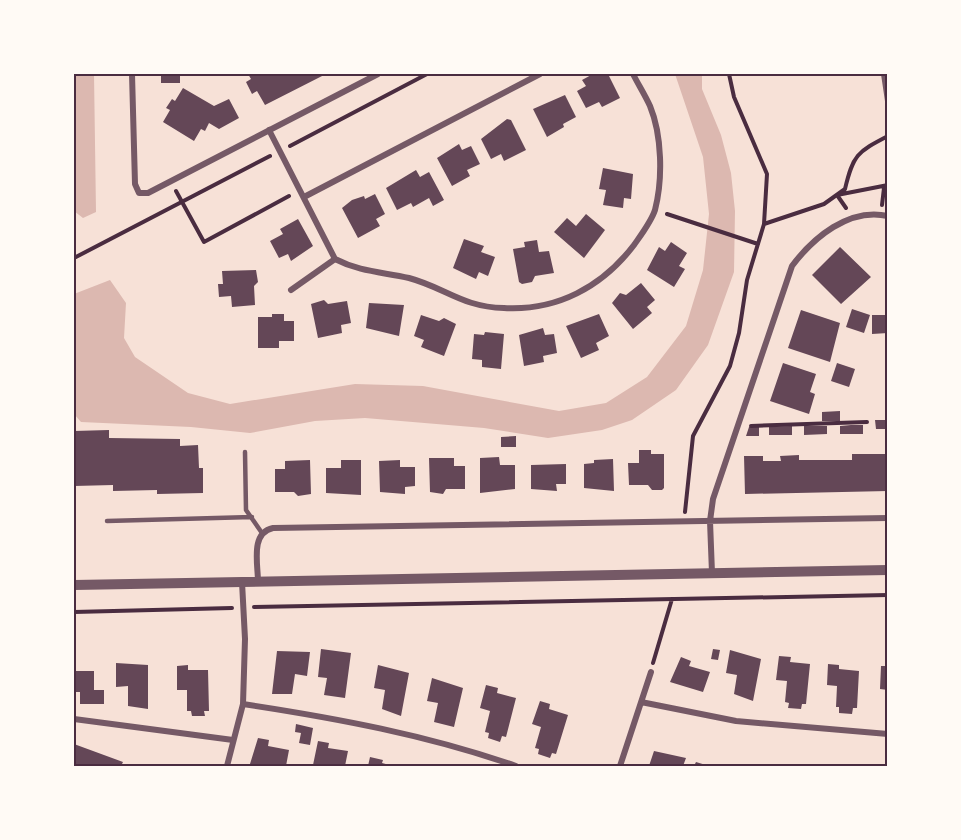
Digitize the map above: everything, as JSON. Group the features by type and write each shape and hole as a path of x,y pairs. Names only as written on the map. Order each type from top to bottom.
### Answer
{"street":[{"path":"132,74 135,184 139,193 148,193 378,74"},
{"path":"304,197 540,74"},
{"path":"269,130 335,259 351,268 374,274 412,279 467,303 505,309 529,308 570,298 607,275 640,237 654,211 659,163 655,122 650,105 633,74"},
{"path":"884,74 888,101"},
{"path":"712,573 710,521 713,499 792,266 808,244 818,237 853,219 888,216"},
{"path":"291,290 335,259"},
{"path":"258,582 257,541 262,533 273,528 888,518"},
{"path":"74,585 888,570"},
{"path":"227,766 243,704 242,582"},
{"path":"620,766 651,672"},
{"path":"641,702 736,721 888,734"},
{"path":"243,704 379,727 457,746 516,766"},
{"path":"74,719 234,740"}],"lane":[{"path":"245,452 246,510 262,533"},
{"path":"107,521 252,517"}],"path":[{"path":"74,257 427,74"},
{"path":"684,521 687,467 693,436 730,366 739,333 747,280 764,224 767,174 734,97 729,74"},
{"path":"764,224 824,204 837,195 845,189 851,166 862,149 888,136"},
{"path":"171,181 204,242 300,190"},
{"path":"837,195 888,185"},
{"path":"837,195 853,219"},
{"path":"654,211 682,217 706,228 758,244"},
{"path":"738,426 867,422"},
{"path":"74,612 888,595"},
{"path":"651,672 672,599"}],"shaded area":[{"path":"74,74 94,74 96,212 83,218 74,211"},
{"path":"675,74 702,74 702,89 721,135 731,173 735,211 734,272 708,345 676,390 632,420 602,430 548,438 484,428 365,418 315,421 250,433 191,427 81,422 74,414 74,294 110,280 126,303 124,338 135,357 188,393 230,404 355,384 423,386 559,411 606,403 647,377 686,326 703,270 709,214 703,157"}],"building":[{"path":"161,74 180,74 180,83 161,83"},
{"path":"248,74 326,74 265,105 257,91 252,94 246,82 251,79"},
{"path":"593,74 594,76 608,74 620,98 602,107 599,102 586,108 577,91 586,86 582,80"},
{"path":"183,88 214,106 229,99 239,118 219,129 209,123 205,131 201,129 194,141 163,122 170,110 166,108 172,99 175,101"},
{"path":"565,95 576,117 547,137 533,109"},
{"path":"507,119 511,120 526,150 504,161 501,154 491,159 481,139"},
{"path":"459,144 462,150 471,146 480,164 467,170 470,176 452,186 437,158"},
{"path":"603,168 633,174 631,199 624,198 623,208 603,205 606,190 599,189"},
{"path":"416,170 420,177 429,172 444,200 433,206 429,198 413,207 411,203 397,210 386,188"},
{"path":"375,194 385,214 376,219 380,226 358,238 342,208 352,200 364,196 365,199"},
{"path":"586,214 605,230 584,258 554,232 567,218 576,226"},
{"path":"298,219 313,246 291,261 288,254 279,258 270,241 283,234 280,229"},
{"path":"464,239 484,246 481,252 495,257 488,276 479,272 476,279 453,268"},
{"path":"537,240 539,252 549,251 554,273 535,276 532,282 522,284 519,282 513,249 525,247 524,242"},
{"path":"671,242 687,253 679,266 685,269 674,287 647,270 659,247 665,251"},
{"path":"840,247 871,277 841,304 812,275"},
{"path":"256,270 258,282 254,286 255,305 232,307 231,296 219,297 218,284 223,284 222,271"},
{"path":"641,283 655,300 647,307 652,313 633,329 612,303 620,293 626,295"},
{"path":"324,300 328,304 347,301 351,323 341,325 342,333 318,338 311,304"},
{"path":"369,303 404,305 399,336 366,328"},
{"path":"852,309 870,315 864,333 846,327"},
{"path":"801,310 840,323 830,362 788,348"},
{"path":"272,314 284,314 284,321 294,321 294,341 279,341 279,348 258,348 258,317 272,317"},
{"path":"599,314 609,336 596,343 599,350 581,358 566,326"},
{"path":"421,315 439,321 444,318 456,324 444,356 421,347 424,340 414,336"},
{"path":"872,315 888,315 888,333 872,334"},
{"path":"543,328 545,335 554,334 557,353 543,356 544,362 524,366 519,335"},
{"path":"485,332 504,334 501,369 482,367 482,360 472,359 474,334 484,335"},
{"path":"783,363 816,374 810,392 815,394 809,414 770,401"},
{"path":"837,363 855,369 849,387 831,381"},
{"path":"840,411 840,421 822,421 822,412"},
{"path":"875,420 888,420 888,429 876,429"},
{"path":"863,425 863,434 840,434 840,426"},
{"path":"792,426 792,435 769,435 769,427"},
{"path":"804,426 827,426 827,434 804,435"},
{"path":"749,427 759,427 759,436 746,436"},
{"path":"109,430 109,438 180,439 180,446 198,445 199,468 203,468 203,493 157,494 157,490 113,491 113,485 74,486 74,431"},
{"path":"516,436 516,447 501,447 501,437"},
{"path":"639,450 651,450 651,454 664,454 664,488 662,490 652,490 648,485 629,485 628,463 639,463"},
{"path":"852,454 888,454 888,491 745,494 744,456 763,456 763,461 781,461 780,456 799,455 799,460 852,460"},
{"path":"499,457 500,465 515,465 515,489 480,493 480,458"},
{"path":"429,458 454,458 454,466 465,466 465,489 446,489 443,494 430,492"},
{"path":"613,459 614,491 584,488 584,464 594,463 594,460"},
{"path":"310,460 311,494 298,496 294,492 275,492 275,469 285,469 285,461"},
{"path":"341,460 361,460 361,495 326,493 326,468 341,468"},
{"path":"400,460 400,467 415,467 415,486 405,487 405,494 380,492 379,461"},
{"path":"566,464 566,484 556,484 557,491 531,489 531,465"},
{"path":"321,649 351,653 345,698 324,695 327,678 318,677"},
{"path":"713,649 720,650 718,660 711,659"},
{"path":"730,650 761,659 753,701 734,694 737,675 726,673"},
{"path":"277,651 310,652 307,676 295,674 292,694 272,694"},
{"path":"779,656 791,657 790,662 810,664 806,704 802,704 801,709 788,708 789,703 785,702 787,681 776,680"},
{"path":"681,657 691,661 689,666 710,672 703,692 670,682"},
{"path":"116,663 148,665 148,709 128,706 128,686 116,687"},
{"path":"828,664 839,665 839,669 859,671 857,708 853,708 852,714 839,713 839,707 836,707 837,686 827,685"},
{"path":"188,665 188,670 208,670 209,711 204,711 205,716 192,716 191,711 187,711 187,690 177,690 177,666"},
{"path":"378,665 409,673 401,716 382,709 385,690 374,688"},
{"path":"881,666 888,666 888,690 880,689"},
{"path":"74,671 94,671 94,690 104,690 104,704 80,704 80,692 74,692"},
{"path":"432,678 463,688 454,727 434,722 438,703 427,701"},
{"path":"486,685 498,688 497,693 516,698 506,737 502,736 500,742 488,738 489,733 485,732 490,711 480,708"},
{"path":"540,701 550,704 549,709 568,715 556,754 552,753 550,758 538,754 539,749 535,748 541,727 532,724"},
{"path":"296,724 313,728 310,745 299,743 301,733 295,732"},
{"path":"258,738 269,740 268,746 289,750 286,766 250,764"},
{"path":"318,741 329,743 328,748 348,751 345,766 313,765"},
{"path":"74,744 123,762 121,766 74,766"},
{"path":"654,751 686,758 683,766 649,766"},
{"path":"370,757 383,760 382,763 393,766 368,766"},
{"path":"696,762 709,766 694,766"}]}
